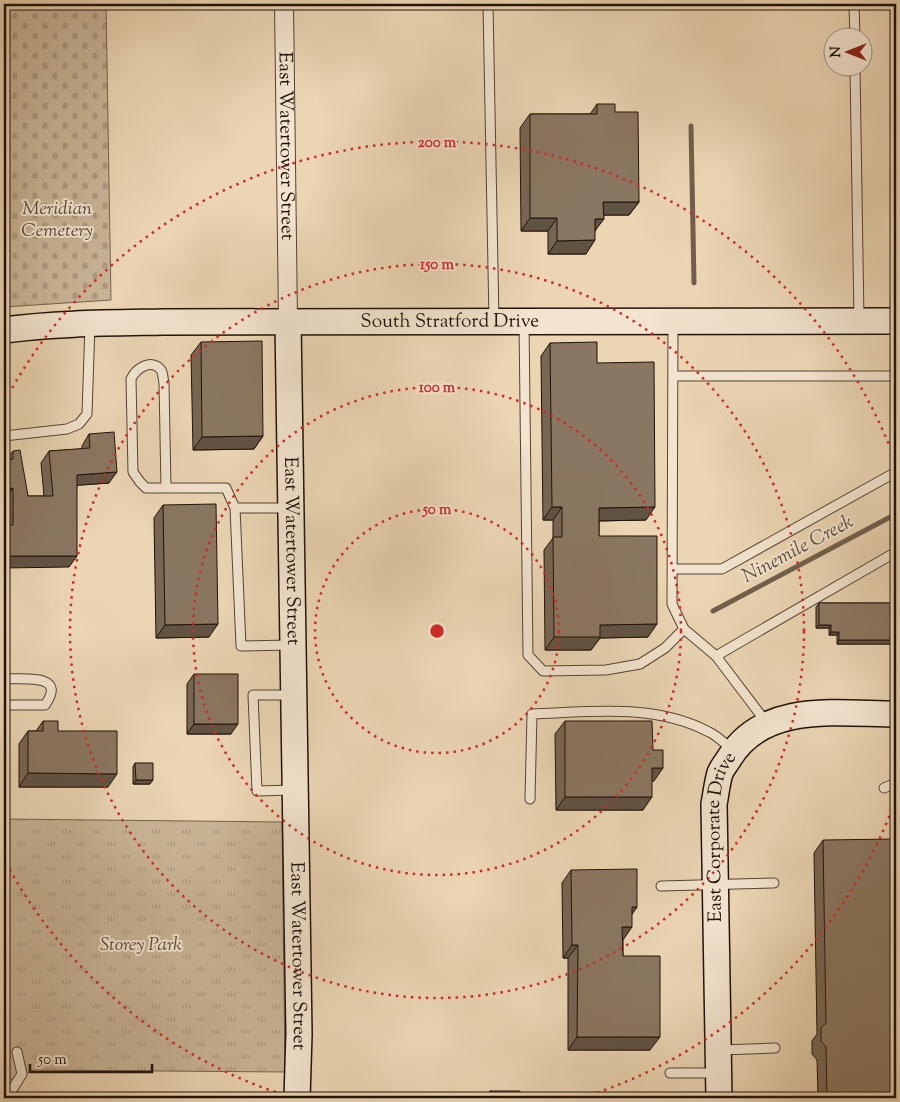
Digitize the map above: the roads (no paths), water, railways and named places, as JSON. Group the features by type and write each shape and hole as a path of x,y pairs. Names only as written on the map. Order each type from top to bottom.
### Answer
{"street":[{"name":"East Watertower Street","path":"284,4 299,1034 297,1098"},
{"name":"South Stratford Drive","path":"4,330 90,323 673,320 896,321"},
{"name":"East Corporate Drive","path":"719,1098 714,804 720,772 734,751 746,738 767,724 790,716 816,714 896,714"}],"lane":[{"path":"488,4 494,322"},
{"path":"854,4 855,28"},
{"path":"855,78 859,321"},
{"path":"673,320 672,604 684,629 716,656 767,724"},
{"path":"524,321 528,655 543,671 606,670 640,664 665,648 684,629"},
{"path":"4,436 67,429 78,424 88,414 90,323"},
{"path":"166,488 164,383 161,371 154,366 142,366 134,372 132,379 133,472 146,488 166,488 226,488 235,508 241,646 294,645"},
{"path":"673,376 896,376"},
{"path":"672,569 722,569 896,472"},
{"path":"235,508 291,508"},
{"path":"716,656 896,552"},
{"path":"4,679 44,679 50,684 51,691 50,698 45,705 4,705"},
{"path":"294,695 253,695 257,790 296,790"},
{"path":"530,799 532,714 628,710 678,720 710,732 734,751"},
{"path":"884,788 896,783"},
{"path":"661,886 774,884"},
{"path":"670,1074 775,1048"},
{"path":"7,1098 22,1074 17,1052"}],"waterway":[{"path":"691,126 694,283"},
{"name":"Ninemile Creek","path":"713,611 896,514"}],"park label":[{"name":"Meridian Cemetery","path":"57,220"},
{"name":"Storey Park","path":"141,945"}]}
